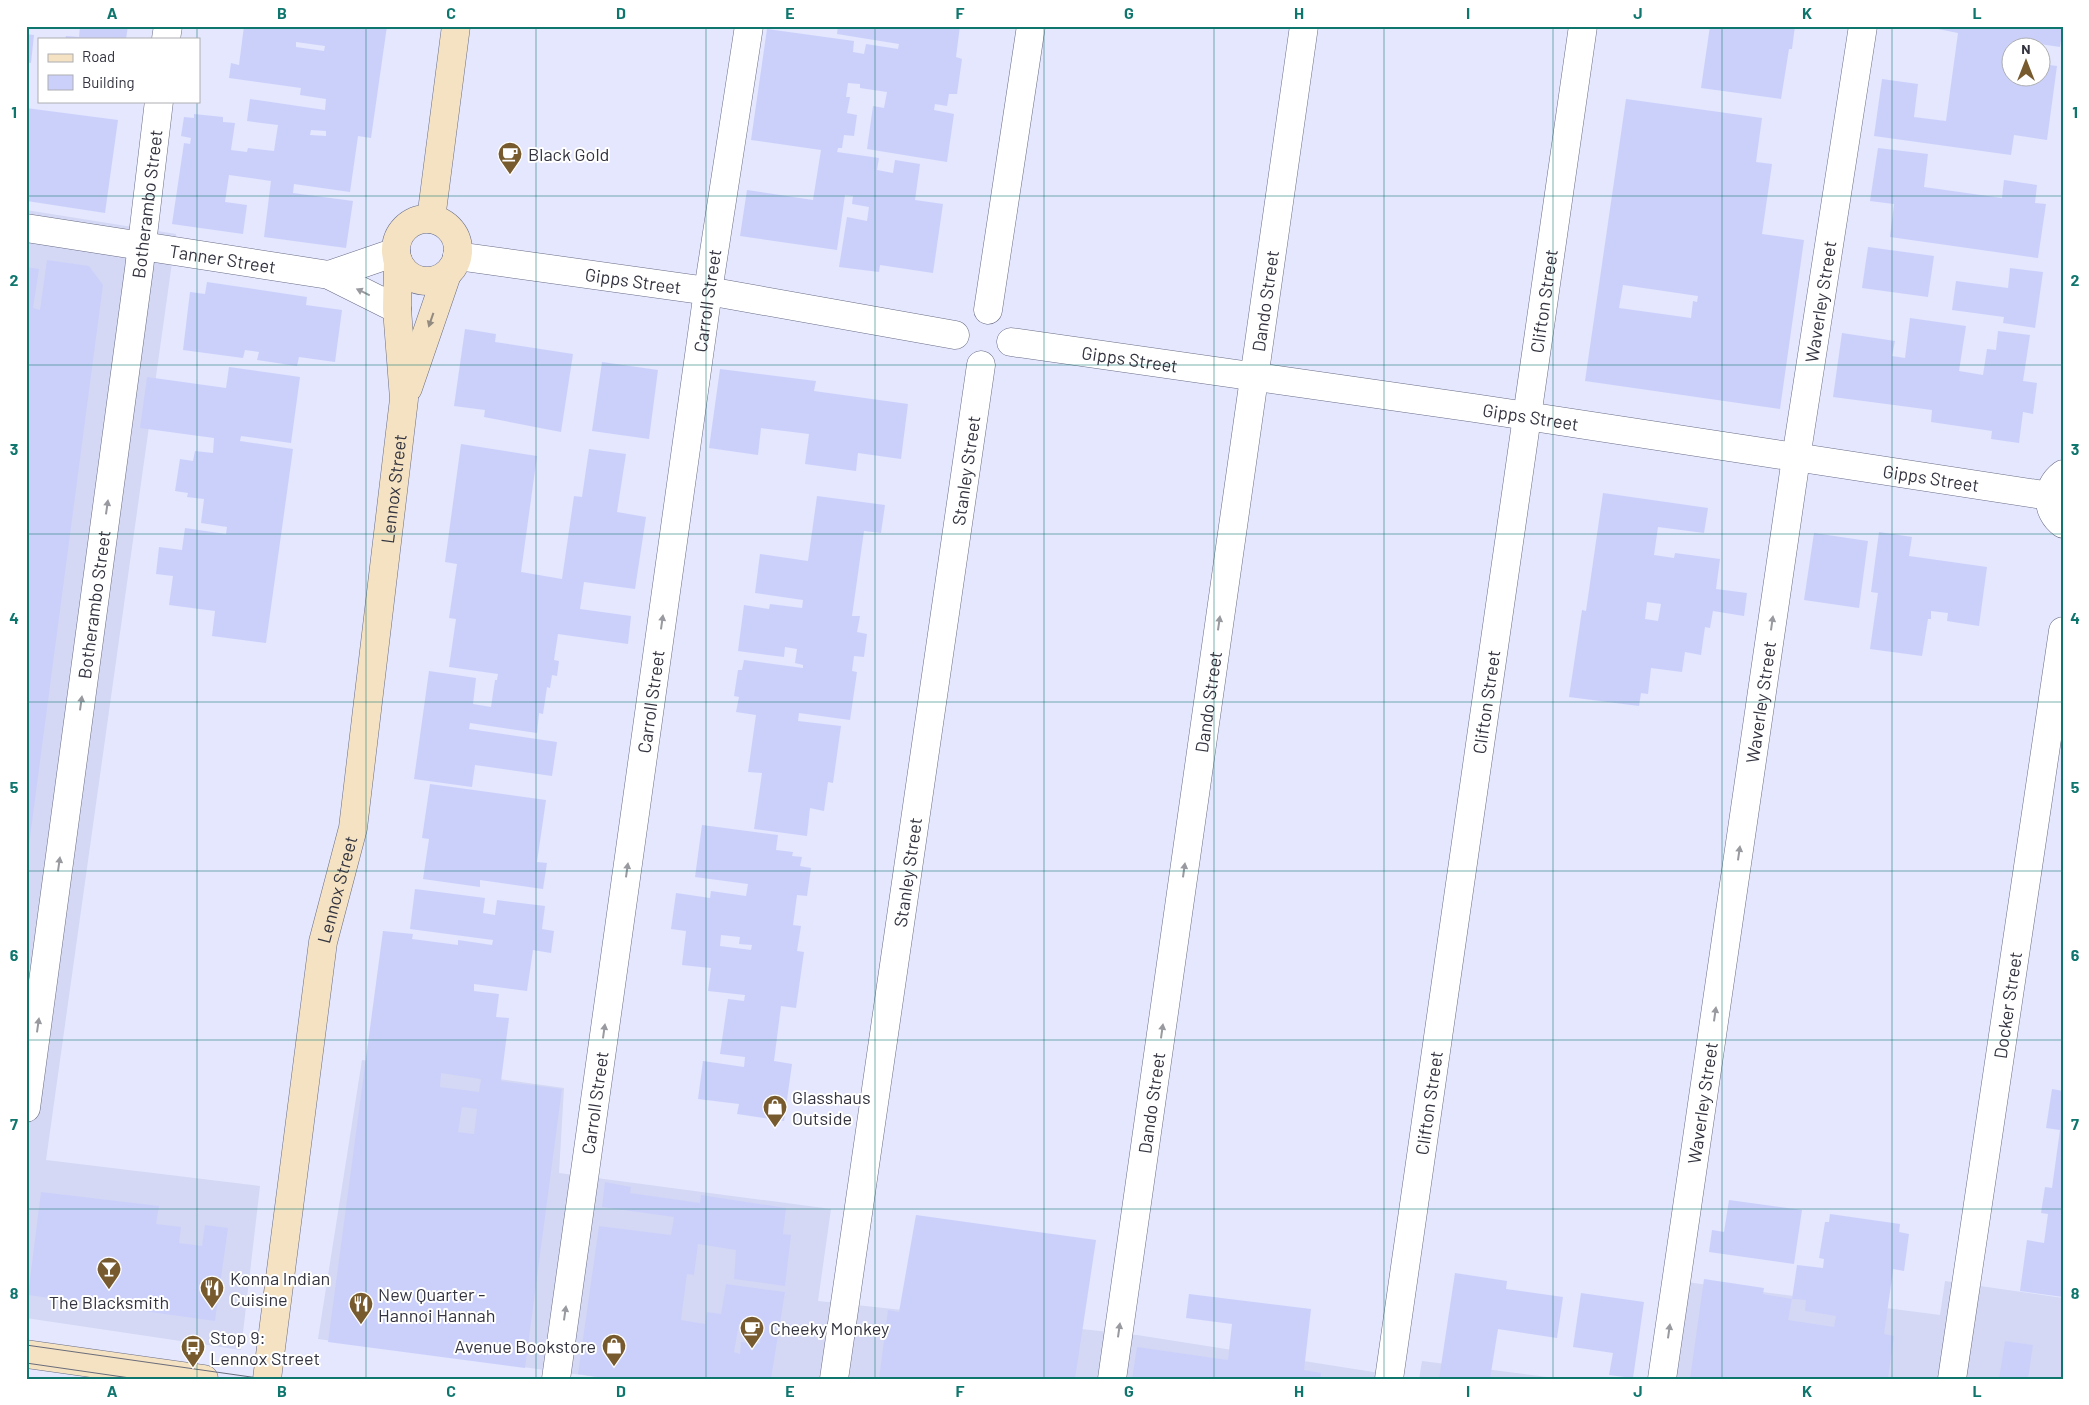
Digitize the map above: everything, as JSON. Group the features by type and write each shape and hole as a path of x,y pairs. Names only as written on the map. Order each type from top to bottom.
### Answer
{"street":[{"path":"431,219 456,26"},
{"name":"Carroll Street","path":"556,1379 708,291 749,26"},
{"path":"988,310 1031,26"},
{"name":"Dando Street","path":"1112,1379 1304,26"},
{"name":"Clifton Street","path":"1389,1379 1583,26"},
{"name":"Waverley Street","path":"1662,1379 1796,458 1863,26"},
{"name":"Botherambo Street","path":"26,1108 142,246 159,102"},
{"path":"431,219 450,228 458,246 452,265 438,279 420,280 411,276 403,270 398,257 397,243 400,234 414,222 431,219"},
{"name":"Tanner Street","path":"26,228 329,275 398,309"},
{"name":"Tanner Street","path":"329,275 398,257"},
{"name":"Lennox Street","path":"266,1379 323,942 353,828 404,399 398,309 398,257"},
{"name":"Gipps Street","path":"452,265 708,291 955,335"},
{"name":"Lennox Street","path":"404,399 452,265"},
{"path":"988,310 1003,318 1008,325 1011,342 1003,357 989,365 981,365 972,363 965,358 956,344 955,335 963,318 970,313 988,310"},
{"name":"Gipps Street","path":"1011,342 1526,416 1796,458 2056,485"},
{"name":"Stanley Street","path":"834,1379 981,365"},
{"path":"2056,485 2050,506 2063,524"},
{"name":"Docker Street","path":"1952,1379 2063,631"},
{"path":"26,1354 204,1379"}],"shaded area":[{"path":"26,210 176,234 46,1160 260,1186 241,1350 26,1318"},
{"path":"362,1060 564,1088 559,1173 831,1209 818,1301 1137,1335 1418,1379 611,1379 318,1339"},
{"path":"1663,1279 1940,1315 1945,1281 2063,1298 2063,1379 1648,1379"},
{"path":"1422,1361 1562,1379 1419,1379"}],"building":[{"path":"80,26 128,26 126,38 65,38 66,36 79,37"},
{"path":"244,26 387,26 371,138 358,136 350,192 294,184 293,193 353,201 346,248 264,237 271,181 229,175 225,202 247,205 243,234 172,224 184,143 190,144 191,138 181,136 184,117 194,118 194,114 223,117 223,122 235,123 231,150 247,152 248,148 274,151 278,125 247,121 250,99 325,110 326,99 300,95 301,88 229,78 231,63 239,65","holes":["296,42 325,46 324,51 296,47","311,130 326,131 326,136 310,135"]},
{"path":"838,26 960,26 956,57 962,59 957,94 949,94 947,106 935,104 934,110 954,114 947,162 867,149 873,106 884,108 887,92 860,88 860,84 848,83 846,97 850,97 847,113 857,115 854,136 844,135 842,148 838,148 837,152 879,158 877,170 893,173 895,160 920,164 915,200 943,204 933,273 880,265 879,272 839,267 847,217 867,221 869,207 852,204 853,196 845,195 837,250 740,236 747,190 813,200 821,150 751,140 767,29 854,41 853,52 864,54 866,44 898,49 899,44 837,34"},
{"path":"1710,26 1795,26 1792,49 1789,49 1781,99 1701,88"},
{"path":"1923,26 2063,26 2060,47 2052,46 2052,38 2002,38 2002,88 2052,88 2052,65 2057,66 2047,140 2014,135 2011,155 1874,136 1882,79 1918,84 1914,117 1946,121 1958,33"},
{"path":"26,34 34,35 31,63 26,62"},
{"path":"1626,99 1762,118 1756,162 1772,164 1762,234 1804,240 1780,409 1585,381","holes":["1623,285 1698,296 1697,302 1693,301 1691,318 1619,308"]},
{"path":"26,108 118,120 105,213 27,201 29,191 26,190"},
{"path":"1878,148 1928,154 1924,187 2002,198 2004,180 2037,185 2035,203 2046,204 2038,258 1890,237 1894,204 1870,201"},
{"path":"1868,247 1934,256 1928,297 1862,288"},
{"path":"47,260 89,266 103,285 27,860 26,267 39,269 33,308 40,310"},
{"path":"2010,268 2043,272 2035,328 2003,323 2004,317 1952,310 1956,281 2008,288"},
{"path":"207,282 307,297 306,305 342,310 335,362 299,357 297,366 257,360 259,352 245,350 243,358 183,350 190,292 205,294"},
{"path":"1910,318 1966,326 1959,371 1983,375 1987,349 1996,350 1998,331 2030,335 2023,381 2037,383 2033,414 2023,412 2019,443 1991,439 1992,431 1931,422 1932,410 1833,397 1842,333 1895,341 1892,356 1905,358"},
{"path":"465,329 496,334 495,342 573,354 561,432 484,417 485,410 454,406"},
{"path":"602,362 658,370 649,439 592,431"},
{"path":"229,367 300,377 291,443 241,436 240,441 293,449 266,643 212,636 215,611 169,605 173,576 156,574 159,547 182,550 185,528 226,534 227,527 201,523 204,499 187,497 188,493 175,491 180,459 193,461 195,451 213,453 214,438 140,428 147,377 226,388"},
{"path":"720,369 816,381 814,391 908,404 901,459 858,453 856,471 805,464 809,434 761,428 758,455 709,448"},
{"path":"461,444 537,456 521,572 562,579 574,496 582,497 589,449 626,454 617,512 646,517 635,589 584,582 580,609 631,616 628,644 558,634 554,660 559,661 557,676 552,675 550,688 547,687 543,714 539,713 537,733 470,723 469,729 557,742 552,776 475,765 472,787 414,779 429,671 476,678 473,704 491,707 495,680 497,680 498,674 449,667 456,619 449,618 457,564 445,562"},
{"path":"1603,493 1708,508 1704,533 1658,527 1654,555 1674,558 1675,553 1720,559 1716,589 1747,593 1744,616 1713,611 1710,628 1705,627 1701,655 1685,652 1682,672 1651,668 1648,694 1641,693 1639,706 1569,697 1582,610 1586,611","holes":["1647,602 1661,604 1658,621 1645,619"]},
{"path":"817,496 885,505 881,533 864,531 852,616 860,616 857,632 867,634 864,657 854,656 852,671 857,672 850,720 799,713 798,721 841,726 833,783 828,782 824,811 810,808 807,836 754,829 762,773 748,772 756,715 736,712 739,697 734,696 738,670 742,670 744,660 803,668 803,665 795,663 797,649 785,647 784,657 738,651 744,605 769,609 770,604 802,608 803,600 755,593 760,554 808,561"},
{"path":"1879,532 1912,537 1909,556 1987,567 1979,626 1947,621 1948,613 1931,611 1931,619 1928,619 1922,656 1870,649 1878,593 1871,592"},
{"path":"1814,533 1868,541 1859,608 1804,600"},
{"path":"430,784 546,800 537,862 547,863 543,889 480,880 480,887 423,879 429,839 422,838"},
{"path":"702,825 778,835 776,850 793,852 792,856 802,857 800,866 811,868 807,896 797,895 793,925 801,926 797,951 804,952 796,1008 781,1006 774,1061 792,1064 784,1121 737,1114 739,1104 698,1099 703,1061 744,1067 745,1057 720,1054 728,999 744,1001 745,995 708,991 711,968 682,965 686,931 671,929 676,893 710,898 711,891 746,896 748,884 695,877","holes":["721,935 740,937 739,944 752,945 751,950 720,946"]},
{"path":"415,889 485,898 483,913 495,915 497,900 545,906 542,929 554,931 551,953 533,950 527,991 474,984 474,991 499,994 496,1017 509,1018 501,1081 562,1089 525,1368 328,1342 383,931 413,934 412,939 458,945 458,940 492,945 493,940 410,929","holes":["441,1073 481,1079 479,1092 440,1087","462,1107 477,1109 474,1134 458,1132"]},
{"path":"2052,1089 2063,1091 2063,1297 2020,1291 2027,1240 2044,1243 2048,1214 2041,1213 2045,1187 2052,1188 2060,1130 2046,1128"},
{"path":"605,1182 631,1187 630,1193 700,1203 701,1195 786,1208 783,1234 791,1235 785,1286 734,1279 736,1250 698,1244 694,1275 687,1274 681,1320 705,1324 707,1312 721,1314 726,1284 785,1292 771,1379 611,1379 578,1374 599,1226 671,1235 674,1217 602,1207","holes":["739,1324 761,1327 760,1344 741,1342 740,1354 734,1352"]},
{"path":"41,1192 159,1206 156,1224 181,1227 179,1243 202,1246 205,1225 228,1228 215,1321 28,1295"},
{"path":"1729,1200 1802,1210 1794,1264 1709,1252 1712,1230 1724,1232"},
{"path":"1830,1214 1900,1224 1899,1232 1909,1234 1904,1271 1893,1269 1884,1334 1894,1336 1888,1379 1690,1379 1704,1279 1764,1288 1763,1294 1792,1299 1797,1265 1823,1268 1824,1259 1819,1258 1825,1222 1829,1222","holes":["1792,1299 1806,1300 1805,1311 1836,1316 1834,1327 1788,1320"]},
{"path":"916,1215 1096,1240 1075,1379 879,1379 888,1310 899,1312"},
{"path":"1455,1273 1507,1281 1506,1289 1563,1297 1557,1338 1498,1329 1490,1379 1439,1379"},
{"path":"1581,1293 1644,1302 1633,1378 1609,1375 1613,1353 1573,1347"},
{"path":"1189,1294 1311,1309 1304,1370 1321,1373 1320,1379 1132,1379 1137,1347 1228,1360 1232,1324 1186,1318"},
{"path":"2005,1341 2033,1345 2028,1379 1999,1379"}],"tram line":[{"path":"26,1345 265,1379"},
{"path":"26,1363 137,1379"}],"place":[{"name":"Black Gold","path":"510,175"},
{"name":"Glasshaus Outside","path":"775,1128"},
{"name":"The Blacksmith","path":"109,1290"},
{"name":"Konna Indian Cuisine","path":"212,1309"},
{"name":"New Quarter - Hannoi Hannah","path":"361,1325"},
{"name":"Cheeky Monkey","path":"752,1349"},
{"name":"Avenue Bookstore","path":"614,1367"},
{"name":"Stop 9: Lennox Street","path":"193,1368"}]}
